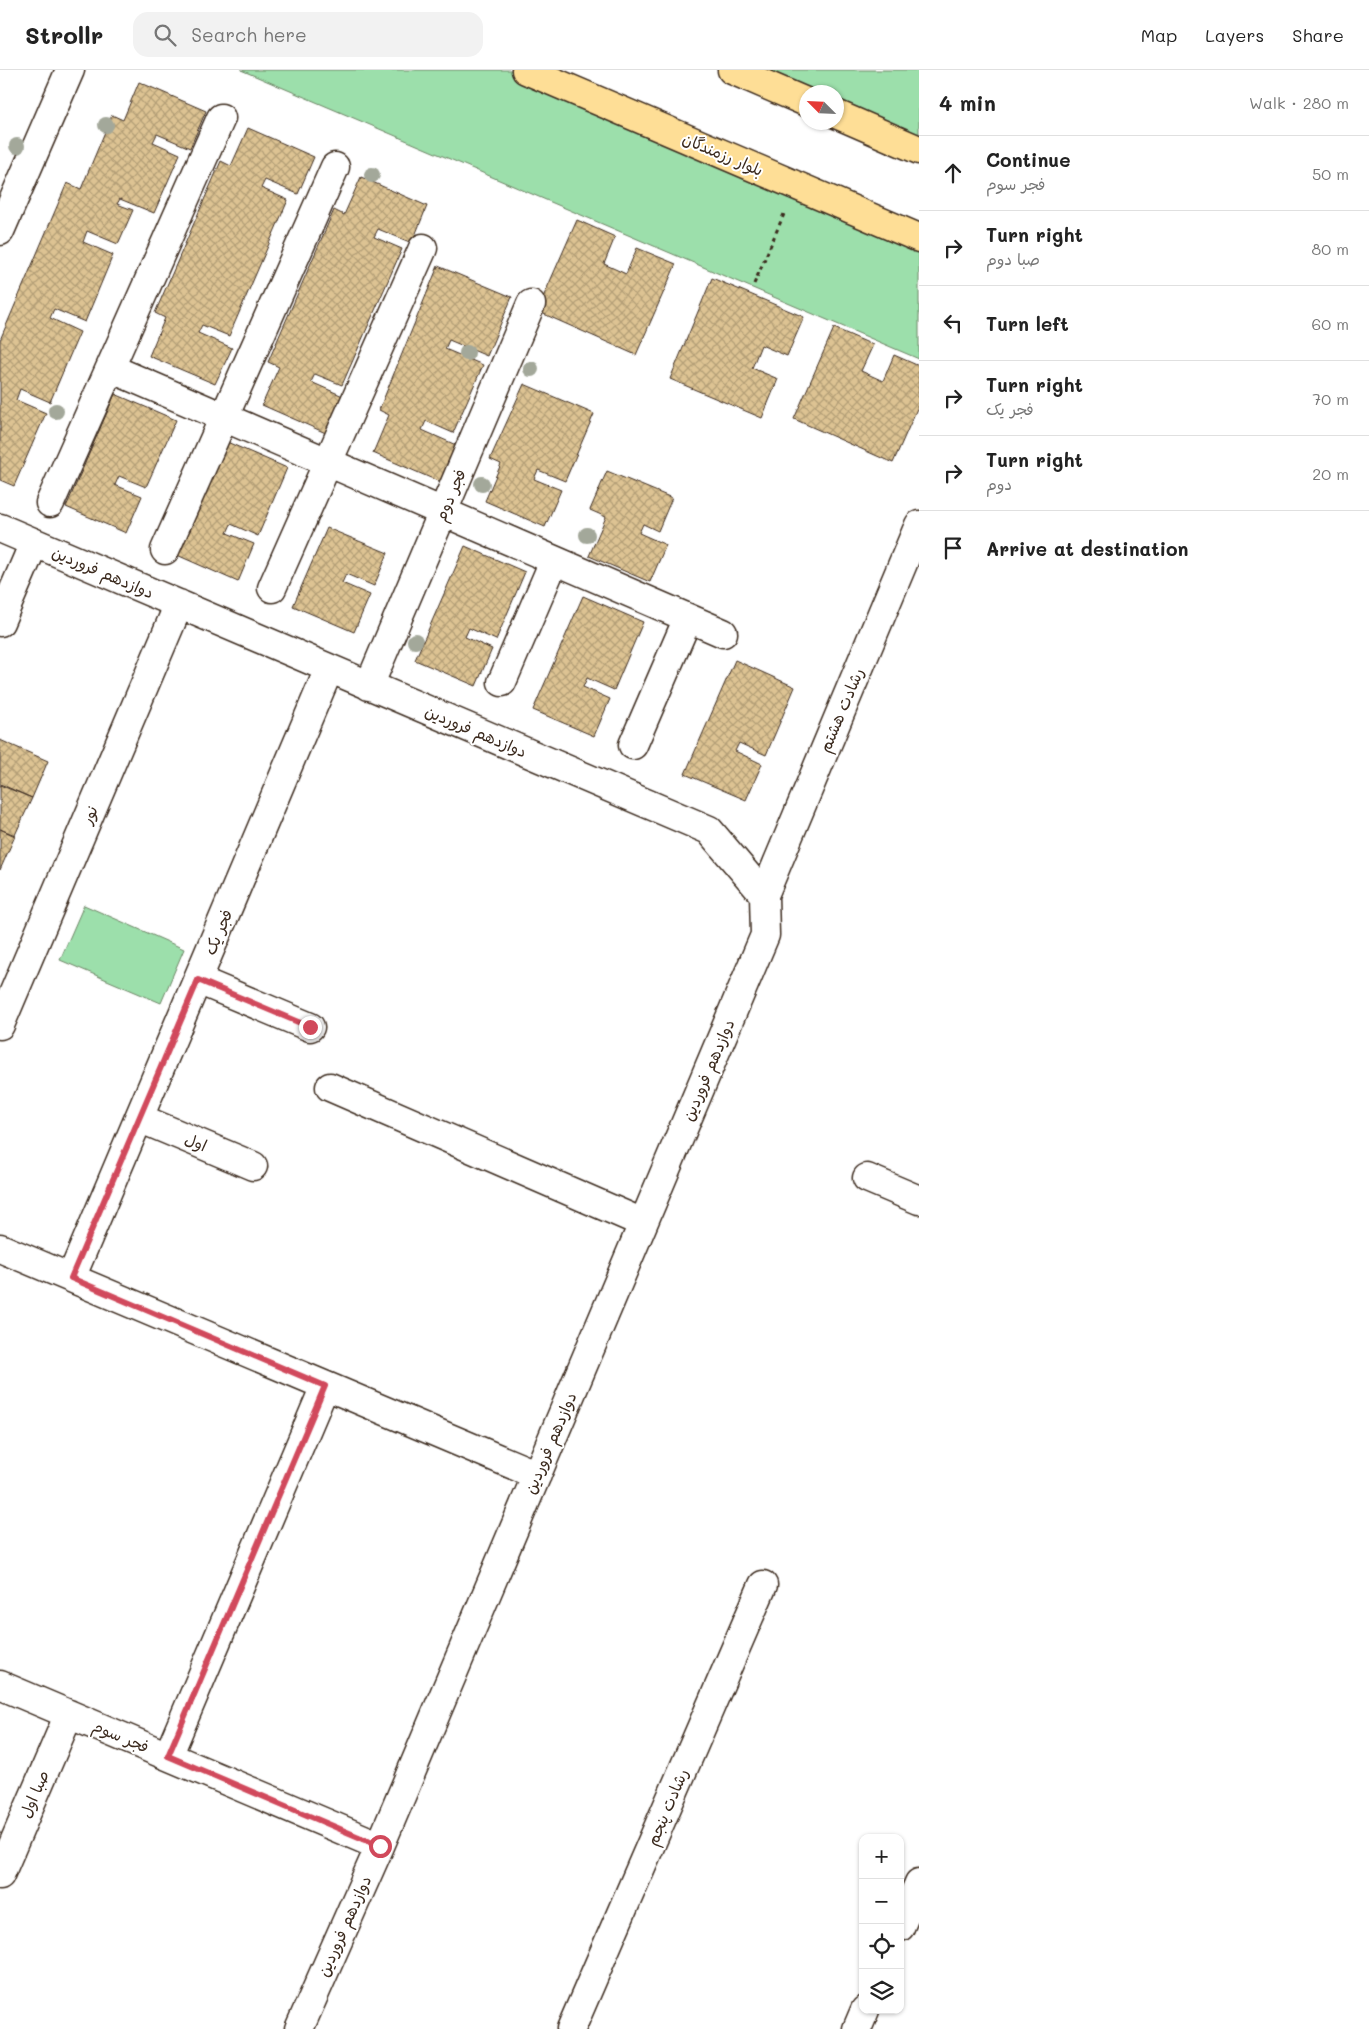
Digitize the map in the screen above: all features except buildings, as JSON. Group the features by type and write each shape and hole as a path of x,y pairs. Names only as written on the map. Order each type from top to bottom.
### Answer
{"main road":[{"name":"بلوار رزمندگان","path":"526,70 919,238"},
{"path":"732,70 799,99"},
{"path":"844,117 919,150"}],"street":[{"path":"2,223 70,70"},
{"path":"50,503 221,118"},
{"path":"165,550 335,167"},
{"path":"272,588 423,248"},
{"name":"فجر دوم","path":"369,686 531,304"},
{"path":"110,368 723,633"},
{"name":"رشادت هشتم","path":"764,895 919,525"},
{"name":"دوازدهم فروردین","path":"0,528 709,830 764,895 765,935 380,1846 299,2029"},
{"path":"0,622 34,543"},
{"path":"502,682 554,561"},
{"name":"نور","path":"0,1025 179,604"},
{"path":"633,745 688,618"},
{"name":"فجر یک","path":"71,1278 329,668"},
{"path":"198,980 310,1027"},
{"path":"330,1087 643,1223"},
{"name":"اول","path":"139,1118 253,1166"},
{"path":"867,1178 919,1200"},
{"path":"0,1248 536,1475"},
{"path":"168,1756 325,1386"},
{"name":"رشادت پنجم","path":"571,2029 763,1585"},
{"name":"فجر سوم","path":"0,1685 380,1846"},
{"name":"صبا اول","path":"0,1875 68,1714"},
{"path":"901,1924 919,1883"},
{"path":"857,2029 863,2014"}],"path":[{"path":"754,284 796,186"}],"green space":[{"path":"241,70 526,70 919,237 919,359"},
{"path":"756,70 919,70 919,150 844,117 844,85 799,85 799,89"},
{"path":"84,905 184,949 161,1003 60,960"}],"route":[{"path":"310,1027 198,980 71,1278 325,1386 168,1756 380,1846"}]}
